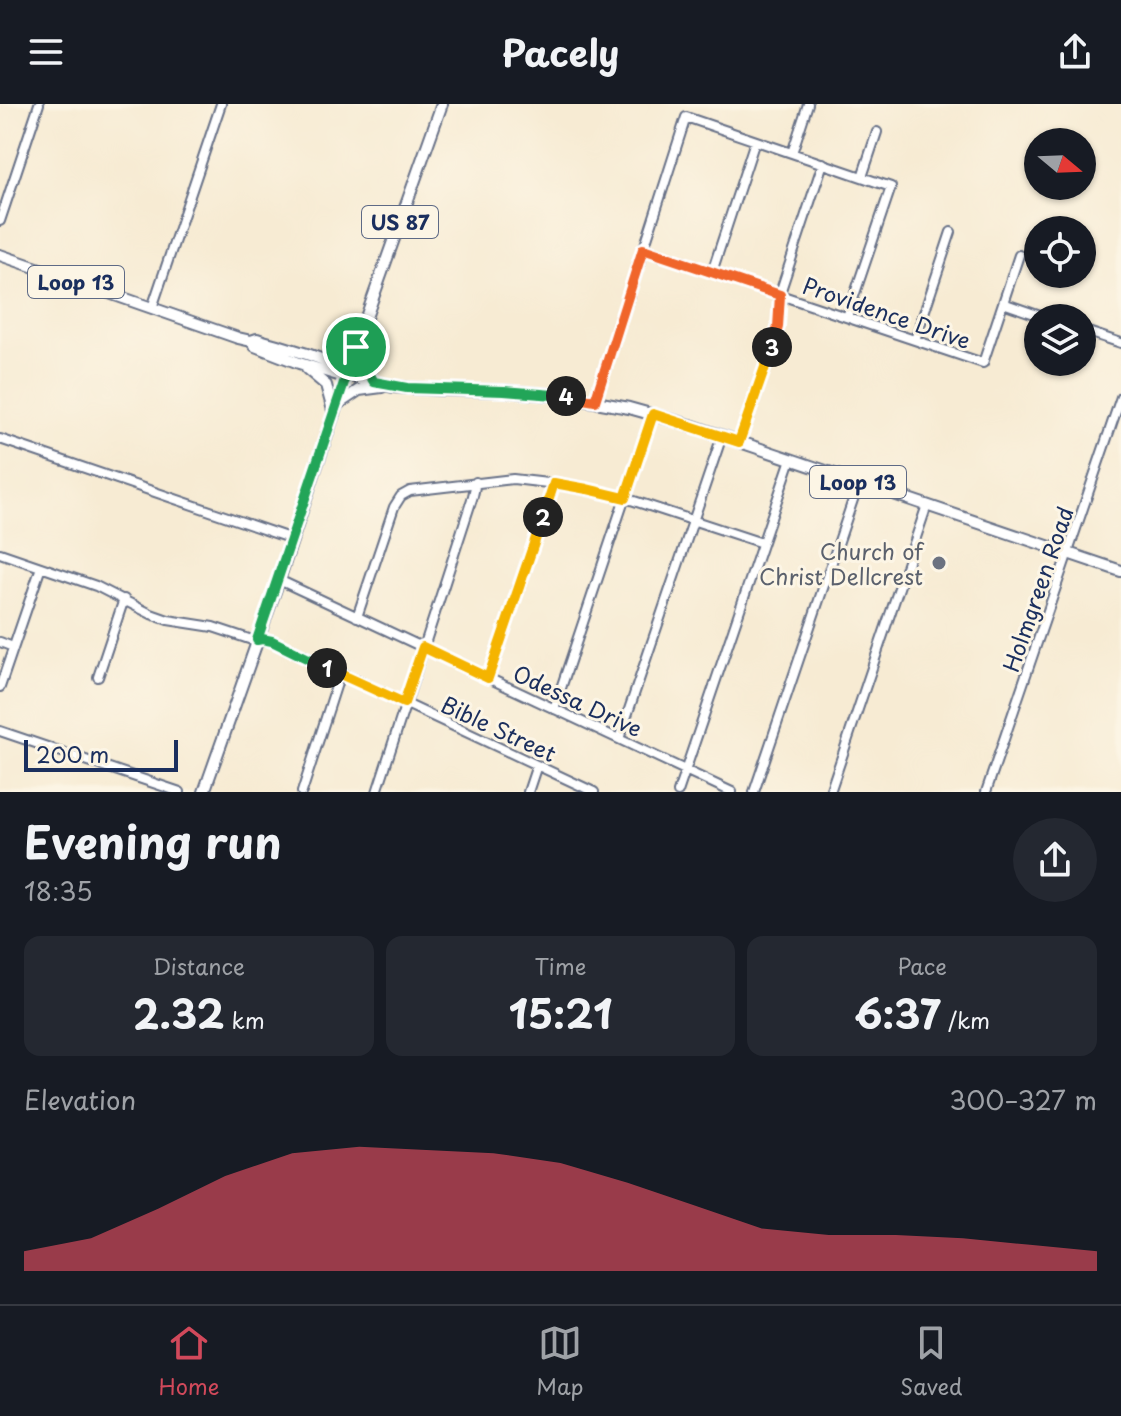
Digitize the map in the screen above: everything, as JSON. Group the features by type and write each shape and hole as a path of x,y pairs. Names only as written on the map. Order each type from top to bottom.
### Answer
{"main road":[{"name":"US 87","path":"204,792 442,104"},
{"name":"Loop 13","path":"0,255 251,341 255,346 338,375 347,374 389,386 562,396 653,414 1121,571"},
{"path":"322,361 337,357 357,344 361,360 374,382"},
{"name":"Loop 13","path":"306,362 322,361 341,367 347,374"},
{"path":"306,362 326,385 335,410 359,390 389,386"}],"street":[{"path":"0,221 39,104"},
{"path":"152,308 221,104"},
{"path":"792,153 808,104"},
{"path":"595,401 686,117 891,187 847,317"},
{"path":"862,177 877,132"},
{"path":"712,272 755,141"},
{"path":"739,442 774,342 780,295 823,163"},
{"path":"915,340 951,232"},
{"name":"Providence Drive","path":"643,249 983,363 1003,303"},
{"path":"1019,255 1003,303 1024,310"},
{"path":"1096,335 1121,343"},
{"name":"Holmgreen Road","path":"986,792 1121,397"},
{"path":"554,709 653,414"},
{"path":"619,739 722,436"},
{"path":"0,439 292,539"},
{"path":"678,792 791,459"},
{"path":"357,617 394,507 401,496 410,491 520,479 554,483 625,498 762,543"},
{"path":"377,792 476,482"},
{"path":"754,792 859,482"},
{"path":"488,678 554,483"},
{"path":"830,792 927,505"},
{"name":"Bible Street","path":"0,553 96,586 168,620 272,641 594,792"},
{"path":"0,687 41,567"},
{"name":"Odessa Drive","path":"279,580 732,792"},
{"path":"98,677 124,599"},
{"path":"0,642 13,647"},
{"path":"302,792 340,674"},
{"path":"0,731 180,792"},
{"path":"528,792 537,765"}],"place":[{"name":"Church of Christ Dellcrest","path":"939,563"}],"route":[{"path":"643,249 780,295 774,342 739,442 653,414 625,498 554,483 488,678 423,647 404,703 272,641 257,640 356,347 359,340 361,360 374,382 393,387 504,391 595,401 643,249"}]}
